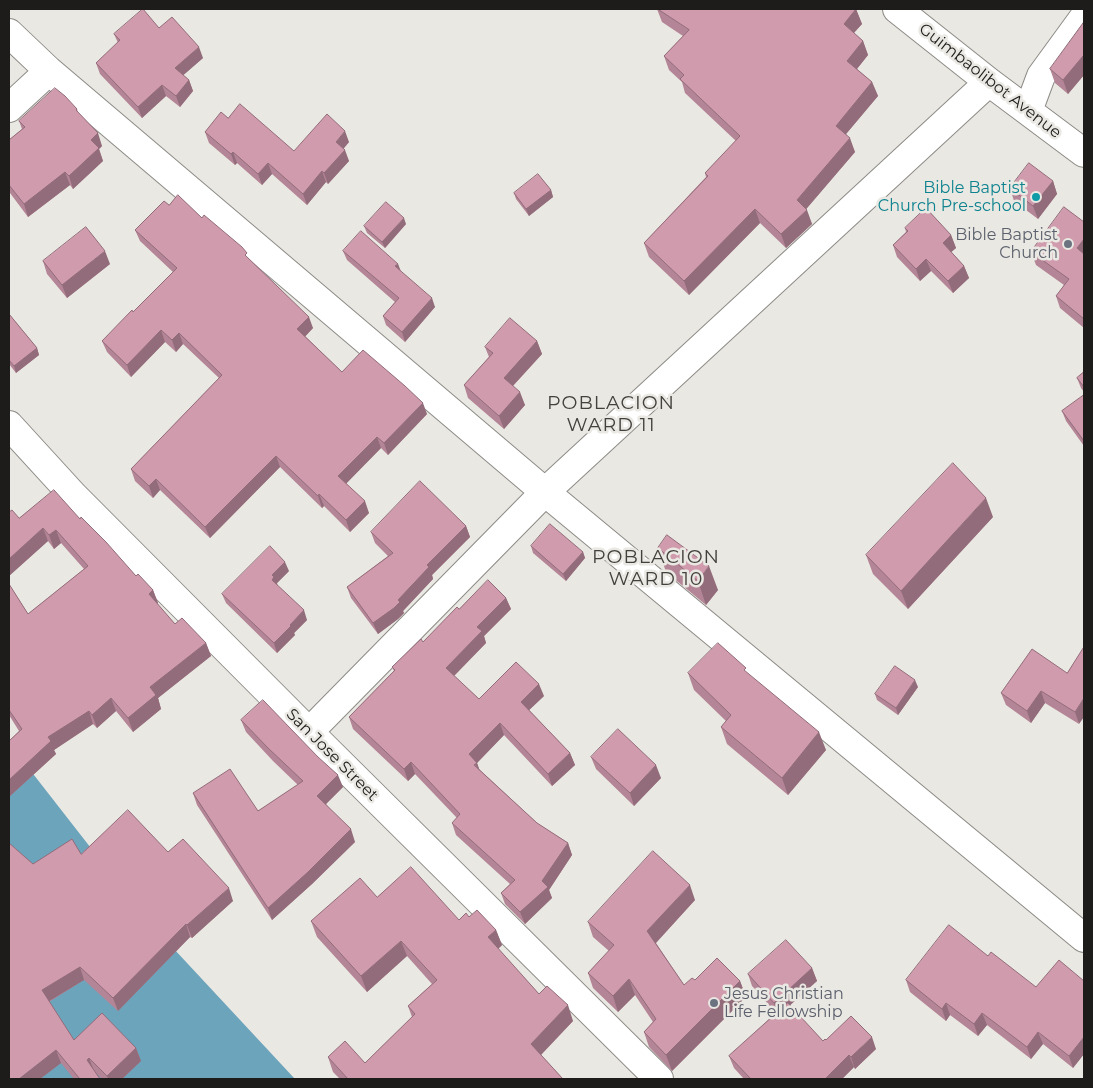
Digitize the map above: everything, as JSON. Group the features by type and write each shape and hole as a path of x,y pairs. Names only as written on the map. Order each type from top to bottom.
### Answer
{"street":[{"name":"Guimbaolibot Avenue","path":"897,9 989,82 1084,153"},
{"path":"1028,111 1041,76 1084,17"},
{"path":"9,33 49,71 545,492 1084,938"},
{"path":"9,108 49,71"},
{"path":"309,732 545,492 989,82"},
{"name":"San Jose Street","path":"9,425 73,495 309,732 660,1079"}],"water":[{"path":"9,743 147,920 295,1079 9,1079"}],"building":[{"path":"143,9 159,28 172,17 199,47 175,68 189,80 176,96 162,85 138,107 96,63 120,40 114,34"},
{"path":"658,9 856,9 844,24 863,41 847,61 872,82 836,126 850,138 797,200 807,210 781,234 755,209 684,281 644,243 708,176 705,173 740,136 680,79 684,75 664,56 689,30"},
{"path":"1084,22 1084,57 1063,80 1050,69"},
{"path":"55,88 65,96 98,133 91,140 99,148 69,176 65,172 24,204 9,185 9,140 25,127 19,121"},
{"path":"240,104 294,151 327,114 345,131 336,142 345,150 324,173 322,171 303,194 268,163 258,174 233,152 231,154 205,132 221,112 228,118"},
{"path":"1029,163 1053,181 1033,206 1010,188"},
{"path":"538,174 551,190 526,209 514,193"},
{"path":"178,195 202,218 204,215 242,247 247,253 245,255 309,317 297,329 342,372 363,350 423,403 384,443 377,437 338,476 365,501 346,520 276,456 205,527 156,479 149,486 131,469 222,375 179,333 172,340 161,330 127,365 102,341 177,268 135,230 164,201 169,205"},
{"path":"386,202 404,218 382,242 364,226"},
{"path":"1064,207 1084,222 1084,239 1077,248 1084,254 1084,319 1056,296 1069,279 1031,252"},
{"path":"926,208 951,235 943,243 964,266 948,281 926,259 916,269 893,245 908,231 905,228"},
{"path":"86,227 105,251 62,285 43,261"},
{"path":"361,231 398,264 395,266 432,298 402,332 383,316 399,298 343,251"},
{"path":"9,314 37,348 14,366 9,360"},
{"path":"510,318 537,341 504,378 520,392 499,416 464,385 493,353 485,347"},
{"path":"1084,372 1084,387 1077,378"},
{"path":"1084,395 1084,441 1062,411"},
{"path":"953,463 986,498 901,591 866,555"},
{"path":"420,481 466,526 427,565 429,567 398,600 400,602 373,623 347,587 393,553 371,532"},
{"path":"54,490 80,519 81,517 106,542 136,576 138,574 153,590 149,594 175,624 182,618 206,643 150,687 156,695 128,718 111,698 92,715 89,711 48,737 51,741 9,780 9,741 22,729 9,710 9,584 28,614 88,566 56,530 49,535 43,528 9,559 9,512 12,510 19,518"},
{"path":"550,524 583,552 563,574 531,546"},
{"path":"667,535 709,566 698,581 658,548"},
{"path":"270,546 285,562 272,575 274,577 272,580 304,610 274,643 222,594"},
{"path":"488,580 506,598 477,627 482,631 446,668 479,699 516,662 539,684 521,702 570,753 548,774 500,723 469,754 477,763 474,765 537,823 568,843 542,881 548,887 520,912 501,893 515,880 452,823 460,814 411,762 404,769 349,717 395,670 392,667 421,639 423,642 457,607 459,609"},
{"path":"718,643 746,668 744,670 819,732 782,778 721,727 731,715 688,673"},
{"path":"1084,647 1084,698 1075,712 1041,691 1027,711 1001,693 1032,649 1067,673"},
{"path":"895,666 915,680 896,708 875,694"},
{"path":"263,700 338,775 317,796 351,829 308,872 268,908 193,793 230,769 258,811 303,781 241,720"},
{"path":"618,729 656,765 630,793 591,757"},
{"path":"128,810 168,852 183,839 229,888 186,924 113,998 80,967 42,990 74,1040 102,1013 136,1048 107,1076 89,1058 87,1060 100,1079 80,1079 56,1050 19,1079 9,1079 9,843 33,864 72,839 81,854"},
{"path":"653,851 690,885 647,931 684,985 692,978 695,980 717,958 740,981 666,1055 644,1032 656,1019 629,979 613,996 588,973 614,945 588,922"},
{"path":"411,867 459,920 466,913 469,917 477,910 496,930 488,937 539,994 547,986 568,1005 531,1044 563,1079 348,1079 328,1057 345,1041 365,1063 415,1014 408,1006 437,980 401,941 361,976 311,921 360,878 377,897"},
{"path":"949,925 988,956 991,952 1036,987 1059,960 1084,981 1084,1037 1069,1056 1038,1032 1027,1047 982,1013 974,1024 946,1003 942,1009 906,980"},
{"path":"786,940 812,968 774,1003 748,974"},
{"path":"788,1003 823,1041 851,1016 872,1037 851,1057 849,1055 825,1079 751,1079 729,1056"}],"place":[{"name":"Bible Baptist Church Pre-school","path":"1036,197"},
{"name":"Bible Baptist Church","path":"1068,244"},
{"name":"Jesus Christian Life Fellowship","path":"714,1003"}],"district":[{"name":"POBLACION WARD 11","path":"611,414"},
{"name":"POBLACION WARD 10","path":"656,568"}]}
